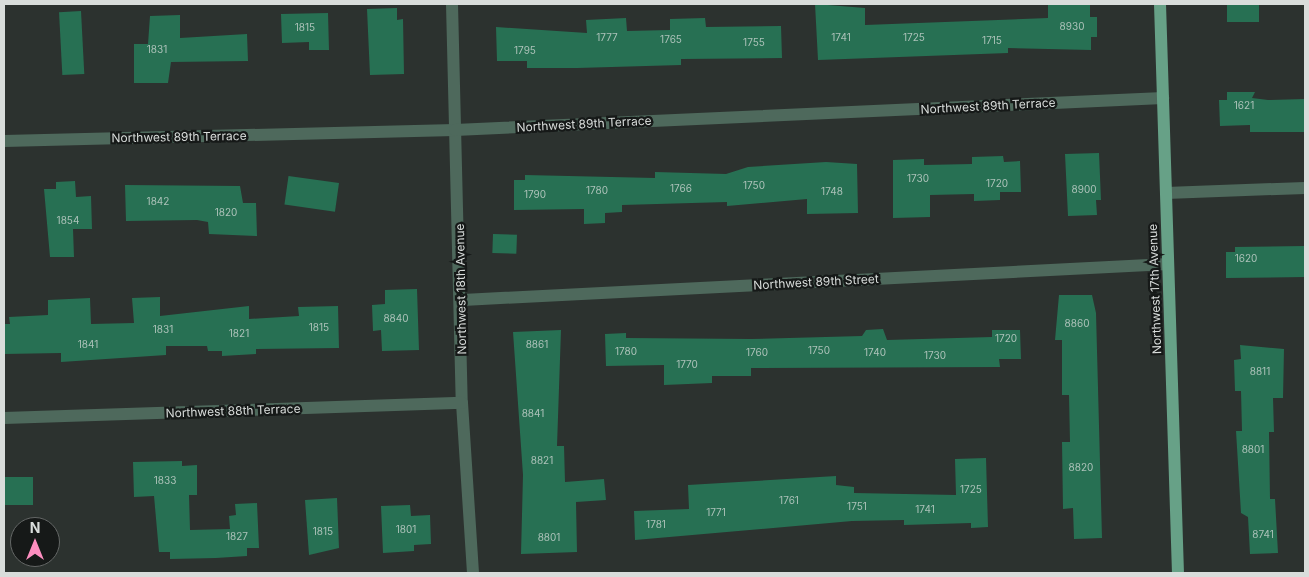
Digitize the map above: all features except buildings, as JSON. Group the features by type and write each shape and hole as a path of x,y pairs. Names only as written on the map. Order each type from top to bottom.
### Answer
{"main road":[{"name":"Northwest 17th Avenue","path":"1160,4 1178,573"}],"street":[{"name":"Northwest 18th Avenue","path":"452,4 455,130 463,300 462,403 473,573"},
{"name":"Northwest 89th Terrace","path":"4,141 455,130 1163,98"},
{"path":"1166,193 1305,188"},
{"name":"Northwest 89th Street","path":"463,300 1168,264"},
{"name":"Northwest 88th Terrace","path":"4,418 462,403"}]}
